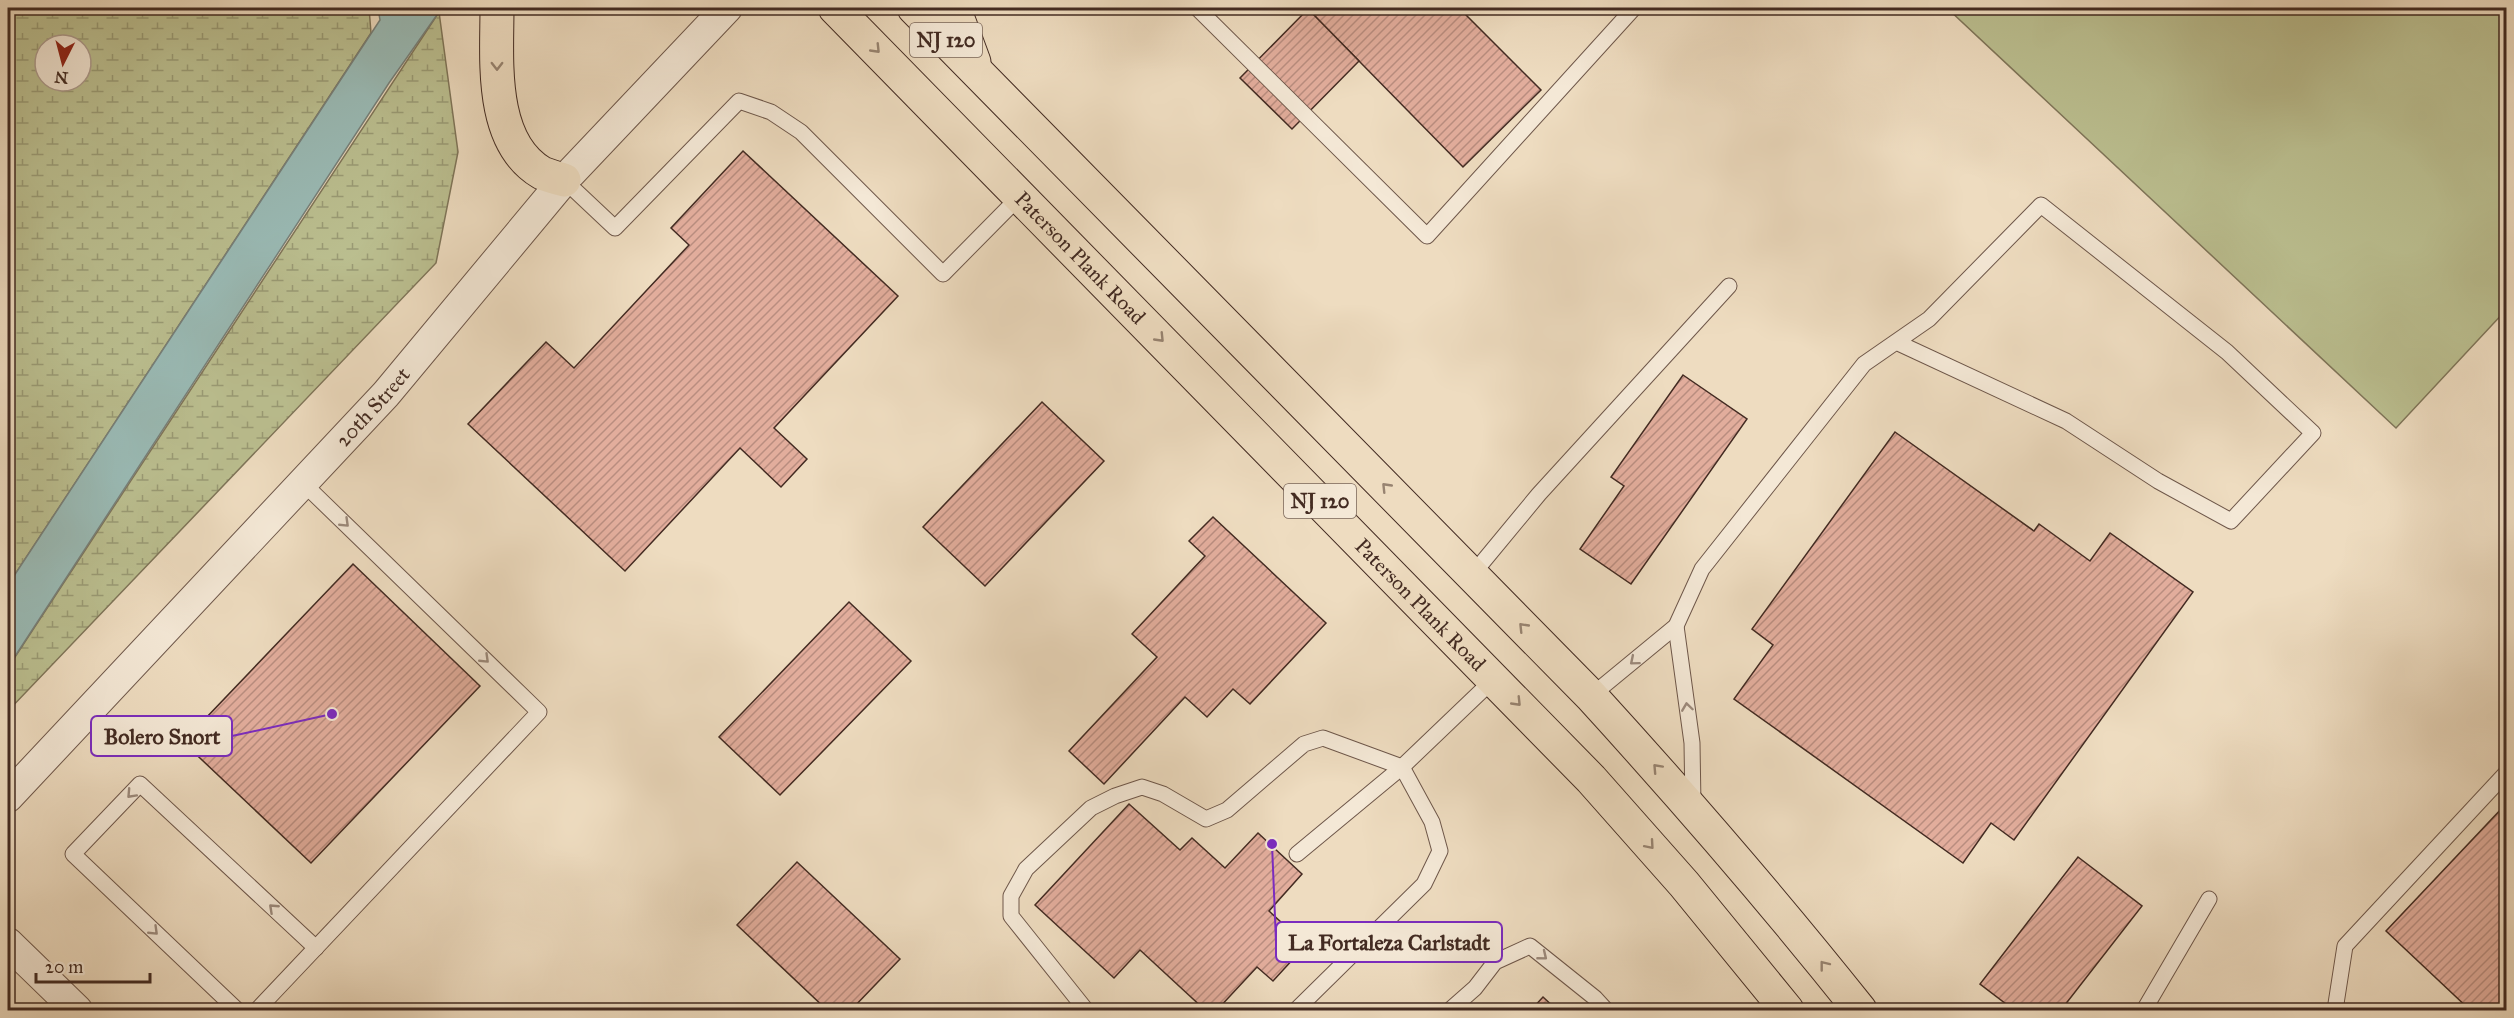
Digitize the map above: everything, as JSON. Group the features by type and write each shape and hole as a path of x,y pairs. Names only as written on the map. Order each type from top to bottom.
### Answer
{"main road":[{"path":"497,8 497,75 500,102 507,128 516,147 528,162 543,173 564,180"},
{"name":"Paterson Plank Road","path":"835,8 1615,805 1684,884 1787,1011"},
{"name":"NJ 120","path":"914,8 1591,696 1693,807 1794,926 1860,1011"},
{"path":"954,8 978,72"}],"street":[{"name":"20th Street","path":"8,797 386,394 564,180 727,8"},
{"path":"8,943 77,1011"}],"lane":[{"path":"1197,8 1426,236 1634,8"},
{"path":"564,180 615,228 739,101 771,112 801,132 943,274 1020,196"},
{"path":"1591,696 1676,626 1702,569 1864,364 1929,319 2041,205 2227,352 2313,433 2231,521 2158,481 2066,421 1896,342"},
{"path":"1472,575 1539,494 1729,286"},
{"path":"257,1011 539,712 303,483"},
{"path":"1676,626 1692,744 1693,807"},
{"path":"1297,854 1402,766 1494,679"},
{"path":"1086,1011 1011,916 1011,896 1026,869 1091,808 1115,796 1142,787 1163,794 1206,819 1227,810 1304,744 1323,738 1402,766 1432,822 1440,851 1424,884 1296,1011"},
{"path":"2335,1011 2346,946 2506,773"},
{"path":"237,1011 73,854 140,784 316,948"},
{"path":"2144,1011 2209,899"},
{"path":"1450,1011 1475,988 1496,963 1530,946 1595,999 1606,1011"}],"green space":[{"path":"8,8 369,8 371,33 8,585"},
{"path":"1947,8 2506,8 2506,310 2396,428"},
{"path":"439,12 458,152 436,263 8,711 8,664 11,663"}],"water":[{"path":"378,8 438,8 439,12 389,83 8,664 8,585 380,20"}],"building":[{"path":"1307,8 1459,8 1541,90 1463,167"},
{"path":"1308,9 1359,61 1292,129 1240,78"},
{"path":"743,151 898,296 774,428 807,459 781,487 740,448 625,571 468,424 546,342 574,368 689,245 671,228"},
{"path":"1683,375 1747,419 1631,584 1580,549 1624,486 1611,477"},
{"path":"1042,402 1104,461 985,586 923,527"},
{"path":"1895,432 2034,531 2039,524 2090,561 2110,533 2193,592 2014,840 1991,823 1963,863 1734,699 1773,645 1752,629"},
{"path":"1213,517 1326,623 1250,704 1233,689 1207,717 1185,697 1104,784 1069,751 1157,657 1132,634 1205,556 1189,541"},
{"path":"353,564 480,686 311,863 183,742"},
{"path":"849,602 911,661 780,795 719,737"},
{"path":"1129,804 1180,850 1192,838 1225,868 1258,833 1302,874 1269,911 1306,945 1273,981 1257,967 1217,1010 1205,1010 1140,950 1114,978 1035,905"},
{"path":"2506,804 2506,1010 2470,1010 2386,931"},
{"path":"2078,857 2142,906 2061,1010 2014,1010 1980,984"},
{"path":"797,862 900,959 851,1010 827,1010 737,925"},
{"path":"1543,997 1557,1010 1531,1010"}],"place":[{"name":"Bolero Snort","path":"332,714"},
{"name":"La Fortaleza Carlstadt","path":"1272,844"}]}
